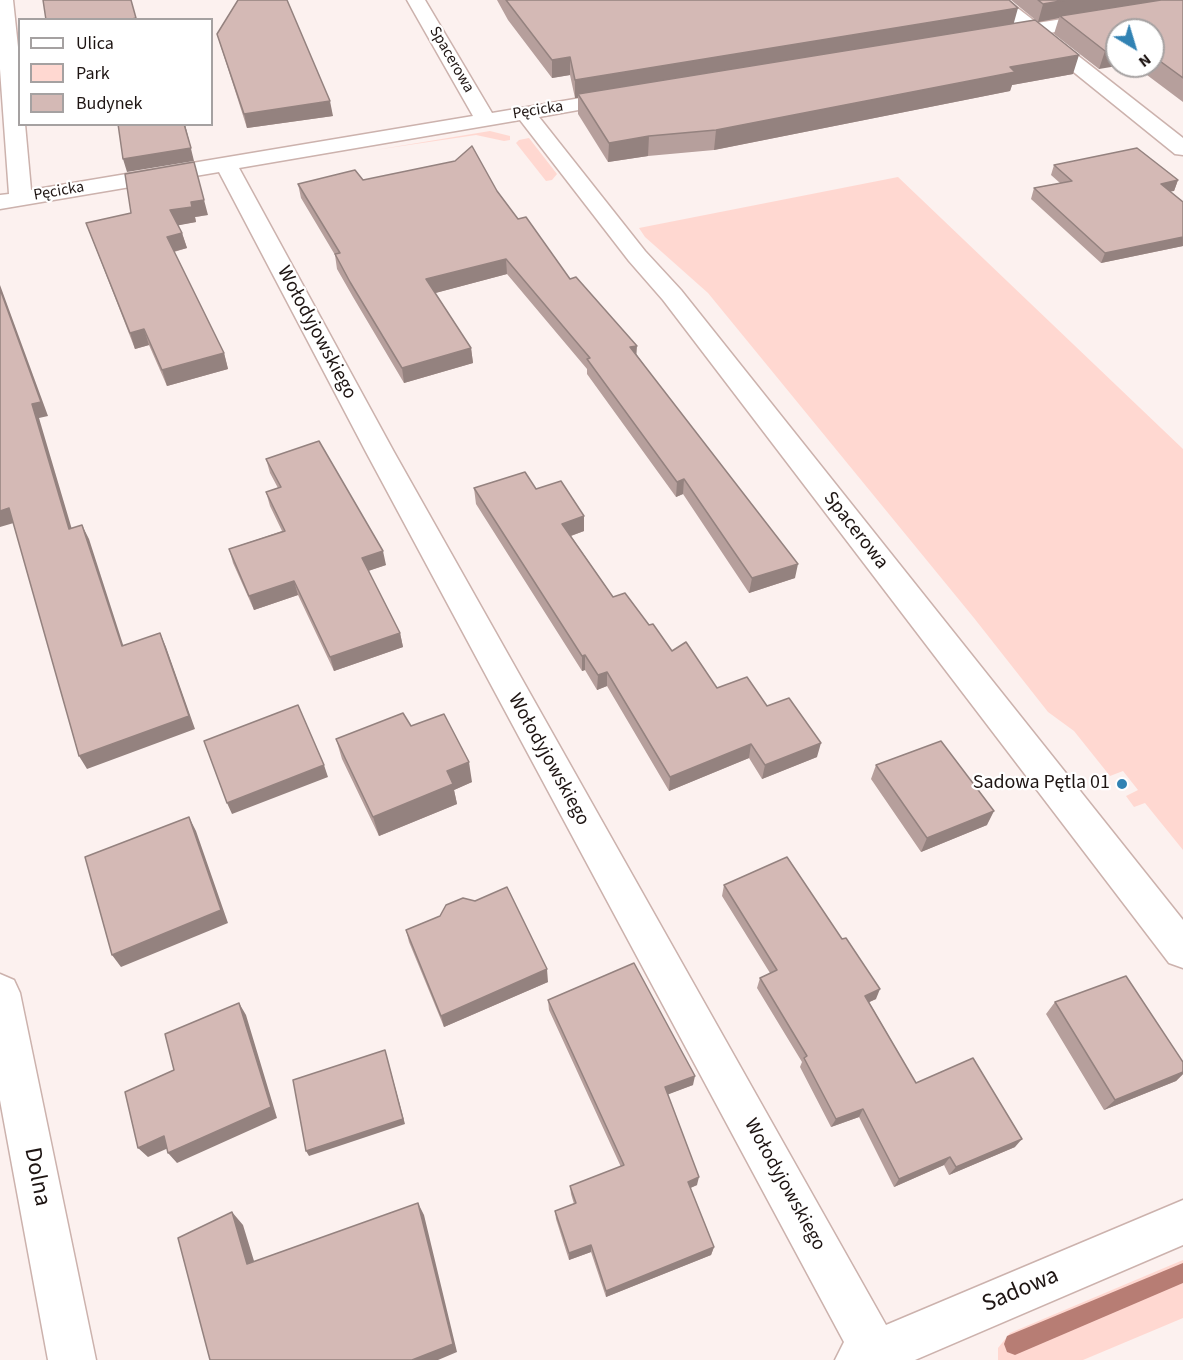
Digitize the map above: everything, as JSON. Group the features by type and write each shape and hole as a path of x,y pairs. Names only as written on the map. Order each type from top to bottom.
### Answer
{"street":[{"name":"Spacerowa","path":"416,0 486,120"},
{"path":"996,0 1183,149"},
{"path":"3,4 11,200"},
{"path":"986,37 1183,5"},
{"name":"Pęcicka","path":"11,200 644,94"},
{"name":"Spacerowa","path":"525,113 637,256 672,295 1183,950"},
{"name":"Wołodyjowskiego","path":"226,164 868,1356"},
{"name":"Dolna","path":"0,997 72,1360"},
{"name":"Sadowa","path":"868,1356 1183,1222"}],"green space":[{"path":"490,131 510,136 510,140 504,141 476,135 375,150"},
{"path":"529,138 557,174 552,180 546,181 516,143"},
{"path":"898,177 1183,449 1183,850 1145,803 1134,807 1126,796 1138,790 1123,771 1110,776 1074,731 1048,712 708,293 645,237 639,228"},
{"path":"1183,1260 1183,1318 1083,1360 998,1360 998,1348 1010,1333"}],"building":[{"path":"43,0 131,0 136,18 46,18"},
{"path":"238,0 287,0 330,101 244,114 217,34"},
{"path":"506,0 1009,0 1018,8 575,80 570,57 552,60"},
{"path":"1038,0 1066,0 1043,4"},
{"path":"1161,0 1183,0 1183,78 1165,65 1165,18 1105,18 1105,51 1060,16"},
{"path":"1035,20 1079,55 1010,67 1015,72 716,130 649,136 609,143 578,94"},
{"path":"118,126 185,126 191,148 123,159"},
{"path":"472,146 497,191 518,219 526,217 570,279 576,277 637,346 630,347 798,564 752,578 684,479 677,482 587,359 590,358 506,259 426,279 471,348 402,368 350,282 335,254 340,253 298,184 355,170 363,180 455,161"},
{"path":"1137,148 1178,180 1161,184 1183,202 1183,237 1105,253 1034,188 1072,181 1054,165"},
{"path":"194,162 204,200 191,202 192,207 170,210 182,233 167,237 224,353 162,370 144,329 130,333 86,223 131,213 125,174"},
{"path":"0,289 41,402 32,404 69,529 82,525 122,646 160,633 189,716 79,756 9,508 0,511"},
{"path":"319,441 383,551 362,558 400,633 330,657 294,581 249,596 229,549 285,531 266,492 281,487 266,459"},
{"path":"525,472 536,489 561,481 584,516 562,524 613,597 625,593 649,625 653,624 672,651 686,642 717,688 747,677 767,706 789,698 821,743 765,765 751,744 670,777 607,672 598,675 585,655 582,656 474,488"},
{"path":"298,705 324,765 227,803 204,741"},
{"path":"403,713 411,726 444,714 469,762 447,771 453,784 373,817 336,739"},
{"path":"941,741 994,811 927,838 876,765"},
{"path":"189,817 221,910 112,955 85,857"},
{"path":"787,857 842,939 846,938 880,989 865,996 916,1083 973,1058 1022,1139 956,1167 950,1157 899,1179 863,1109 836,1119 804,1058 807,1056 760,978 777,970 724,885"},
{"path":"507,887 547,969 441,1016 406,930 440,916 446,905 463,898 475,901"},
{"path":"634,963 695,1076 665,1087 699,1177 688,1182 714,1247 606,1291 591,1245 569,1253 555,1211 576,1203 570,1186 624,1165 548,1000"},
{"path":"1126,976 1183,1062 1183,1072 1115,1100 1055,1002"},
{"path":"239,1003 271,1107 168,1153 164,1136 138,1148 125,1092 174,1070 165,1034"},
{"path":"385,1050 403,1119 306,1151 293,1080"},
{"path":"418,1203 453,1344 412,1360 210,1360 178,1238 232,1212 247,1264"}],"waterway":[{"path":"1015,1344 1183,1273"}],"place":[{"name":"Sadowa Pętla 01","path":"1122,784"}]}
